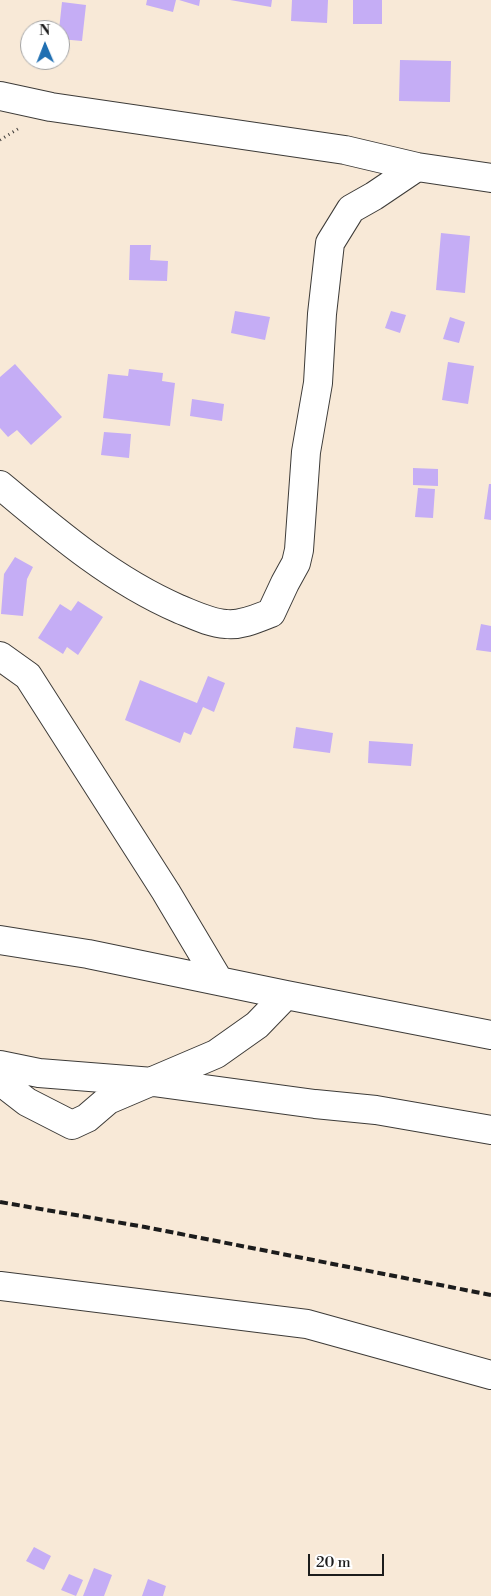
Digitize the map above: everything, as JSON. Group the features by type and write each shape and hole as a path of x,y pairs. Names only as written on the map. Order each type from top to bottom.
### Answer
{"street":[{"path":"0,96 51,107 344,150 417,167 491,178"},
{"path":"0,485 79,551 126,581 164,602 197,617 227,625 253,620 271,613 296,563 299,550 306,452 318,383 322,314 330,243 352,208 374,196 417,167"},
{"path":"0,656 28,676 166,892 219,981"},
{"path":"6,943 88,954 491,1035"},
{"path":"0,1081 28,1102 72,1126 87,1118 108,1100 216,1054 257,1025 286,995"},
{"path":"0,1065 39,1073 152,1082 376,1110 491,1130"},
{"path":"0,1286 307,1324 491,1375"}],"building":[{"path":"147,0 176,0 173,12 146,5"},
{"path":"179,0 200,0 199,6"},
{"path":"230,0 272,0 271,7"},
{"path":"292,0 328,0 327,23 291,21"},
{"path":"353,0 382,0 382,24 353,24"},
{"path":"62,2 86,5 82,41 70,40 70,20 60,20"},
{"path":"400,60 451,61 450,102 399,101"},
{"path":"441,233 470,236 465,293 436,290"},
{"path":"130,245 151,245 150,260 168,261 167,281 129,280"},
{"path":"235,311 270,317 265,340 231,333"},
{"path":"391,311 406,315 400,333 385,328"},
{"path":"450,317 465,322 459,343 443,339"},
{"path":"448,362 474,366 468,404 442,400"},
{"path":"15,364 62,417 31,445 17,430 8,437 0,428 0,377"},
{"path":"129,369 163,373 162,381 175,383 170,426 103,418 108,374 128,376"},
{"path":"192,399 224,404 222,421 190,416"},
{"path":"104,432 131,434 129,458 101,455"},
{"path":"413,468 438,469 438,486 413,485"},
{"path":"489,484 491,484 491,520 484,519"},
{"path":"418,488 435,489 433,518 415,517"},
{"path":"15,557 33,567 27,579 23,616 1,614 4,574"},
{"path":"78,601 103,617 78,655 67,647 63,654 38,638 60,604 71,611"},
{"path":"481,624 491,626 491,652 476,650"},
{"path":"208,676 225,683 214,712 203,707 191,735 184,732 180,743 125,720 140,680 197,703"},
{"path":"296,727 333,733 330,753 293,748"},
{"path":"369,741 413,744 411,766 368,763"},
{"path":"34,1547 51,1556 44,1570 26,1561"},
{"path":"94,1568 112,1575 104,1596 83,1596"},
{"path":"69,1574 83,1580 76,1596 61,1590"},
{"path":"148,1579 166,1586 163,1596 142,1596"}],"railway":[{"path":"0,1202 145,1227 491,1295"}]}
